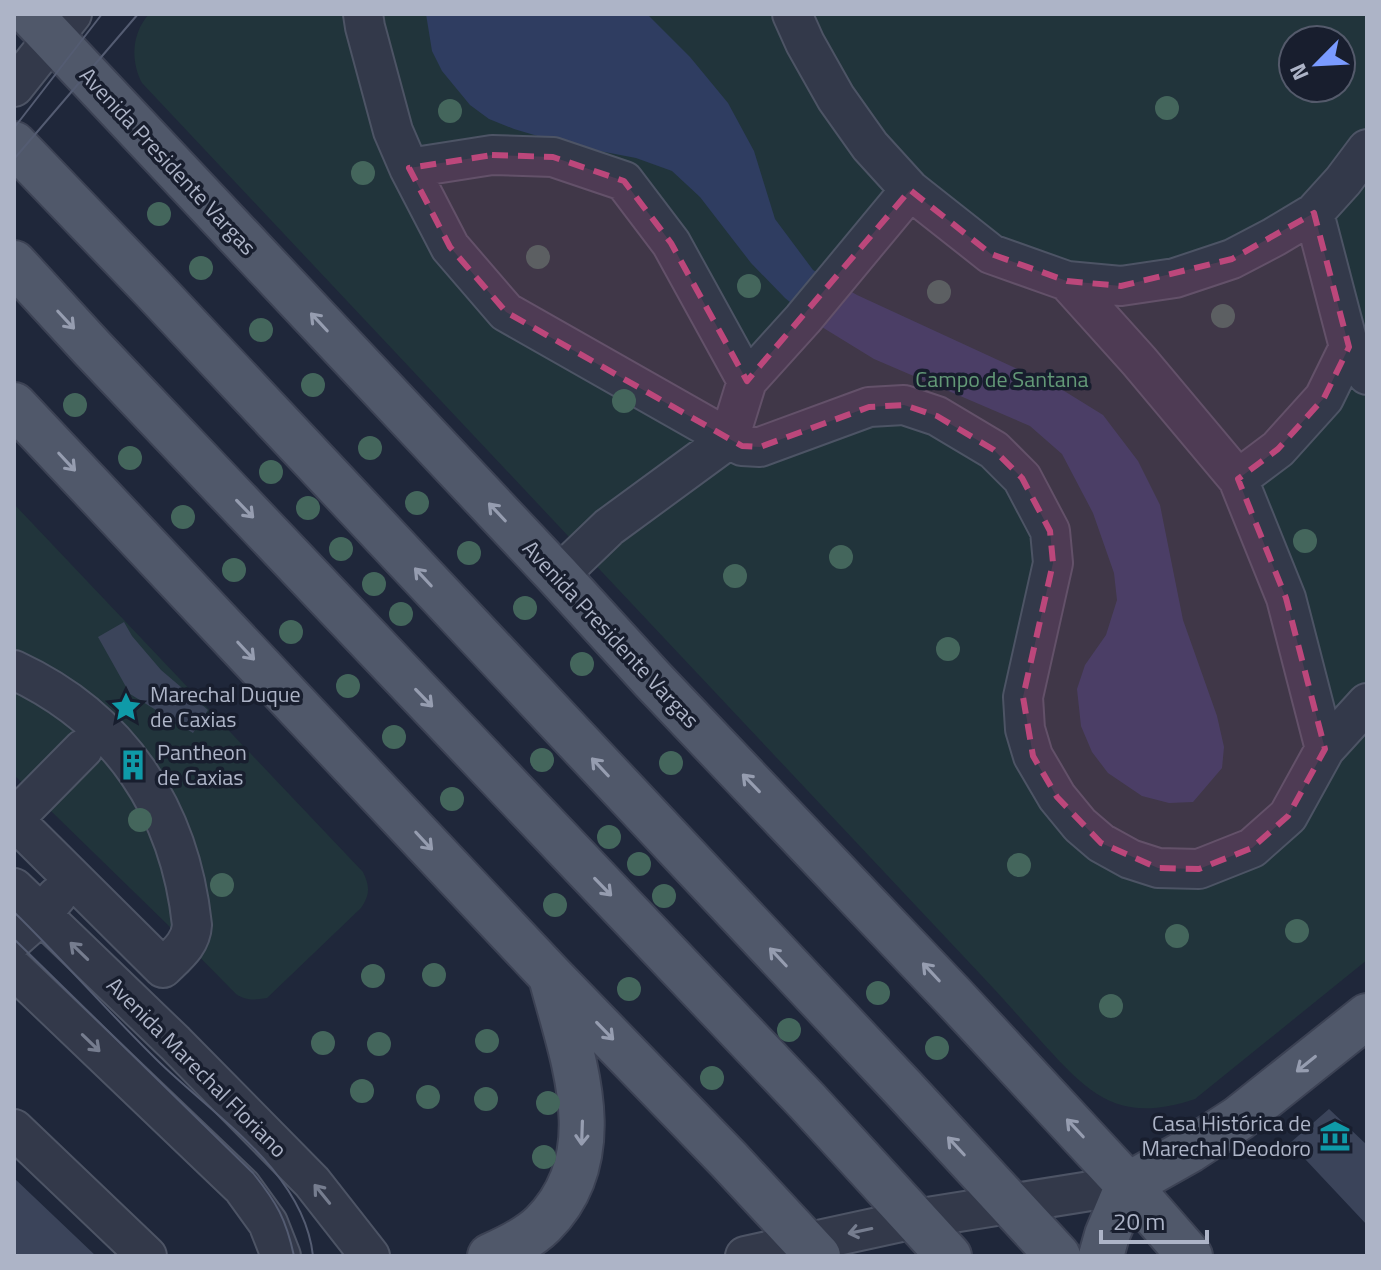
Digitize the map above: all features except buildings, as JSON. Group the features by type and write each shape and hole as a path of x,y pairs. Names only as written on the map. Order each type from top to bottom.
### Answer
{"main road":[{"name":"Avenida Presidente Vargas","path":"52,22 652,679 900,939 1190,1256"},
{"path":"14,144 1058,1256"},
{"path":"14,263 807,1101 949,1256"},
{"path":"14,405 812,1249"},
{"path":"490,1256 513,1246 542,1225 560,1202 578,1167 583,1137 581,1102 577,1075 550,975"},
{"path":"1101,1256 1128,1185 1239,1118 1367,1016"}],"street":[{"path":"363,14 393,131 409,168 450,247 506,312 742,446 760,447 869,407 904,405 937,416 994,450 1022,478 1050,531 1053,563 1023,697 1025,729 1033,756 1057,797 1080,825 1101,843 1130,859 1158,868 1199,869 1252,848 1288,816 1325,749 1367,703"},
{"path":"792,14 836,98 870,146 910,190 991,254 1067,281 1121,286 1175,278 1232,259 1314,213 1367,149"},
{"path":"14,87 52,22"},
{"path":"409,168 492,155 553,157 624,181 671,243 747,381"},
{"path":"558,576 609,527 729,439 747,381 910,190"},
{"path":"1238,479 1278,449 1358,361 1314,213"},
{"path":"1067,281 1238,479 1286,598 1325,749"},
{"path":"14,670 61,696 93,720 144,780 161,811 179,858 192,925 188,943 163,968 14,820 83,749"},
{"path":"28,927 73,878"},
{"name":"Avenida Marechal Floriano","path":"14,888 28,927 175,1043 312,1182 370,1256"},
{"path":"14,969 242,1187 268,1223 281,1256"},
{"path":"14,1129 147,1256"},
{"path":"745,1256 812,1249 915,1219 1128,1185"}],"highlighted area":[{"path":"492,155 553,157 624,181 671,243 747,381 910,190 991,254 1067,281 1121,286 1232,259 1314,213 1349,347 1324,398 1278,449 1238,479 1286,598 1325,749 1288,816 1252,848 1199,869 1158,868 1101,843 1057,797 1033,756 1023,697 1053,563 1050,531 1022,478 994,450 937,416 904,405 869,407 760,447 742,446 506,312 450,247 409,168"}],"green space":[{"name":"Campo de Santana","path":"149,14 1367,14 1367,960 1195,1099 1145,1108 1107,1100 1090,1089 1074,1076 142,83 134,56 139,30"},
{"path":"14,504 363,872 368,890 361,908 267,998 243,998 236,994 14,775"}],"water":[{"path":"426,14 647,14 690,57 728,103 754,151 775,219 813,270 857,295 1061,389 1103,415 1138,461 1160,505 1183,620 1217,716 1224,747 1222,768 1193,802 1169,803 1142,796 1108,773 1092,752 1081,726 1077,689 1085,665 1106,635 1117,600 1114,573 1093,513 1062,454 1030,426 874,359 817,324 785,298 751,263 700,197 672,171 636,158 568,145 489,119 470,105 442,71 432,51"}],"tram line":[{"path":"14,128 102,14"},
{"path":"14,159 138,14"},
{"path":"14,912 158,1061 229,1124 275,1172 293,1198 306,1226 313,1256"},
{"path":"14,939 253,1173 280,1212 294,1256"}],"place":[{"name":"Marechal Duque de Caxias","path":"126,707"},
{"name":"Pantheon de Caxias","path":"133,765"},
{"name":"Casa Histórica de Marechal Deodoro","path":"1335,1136"}]}
